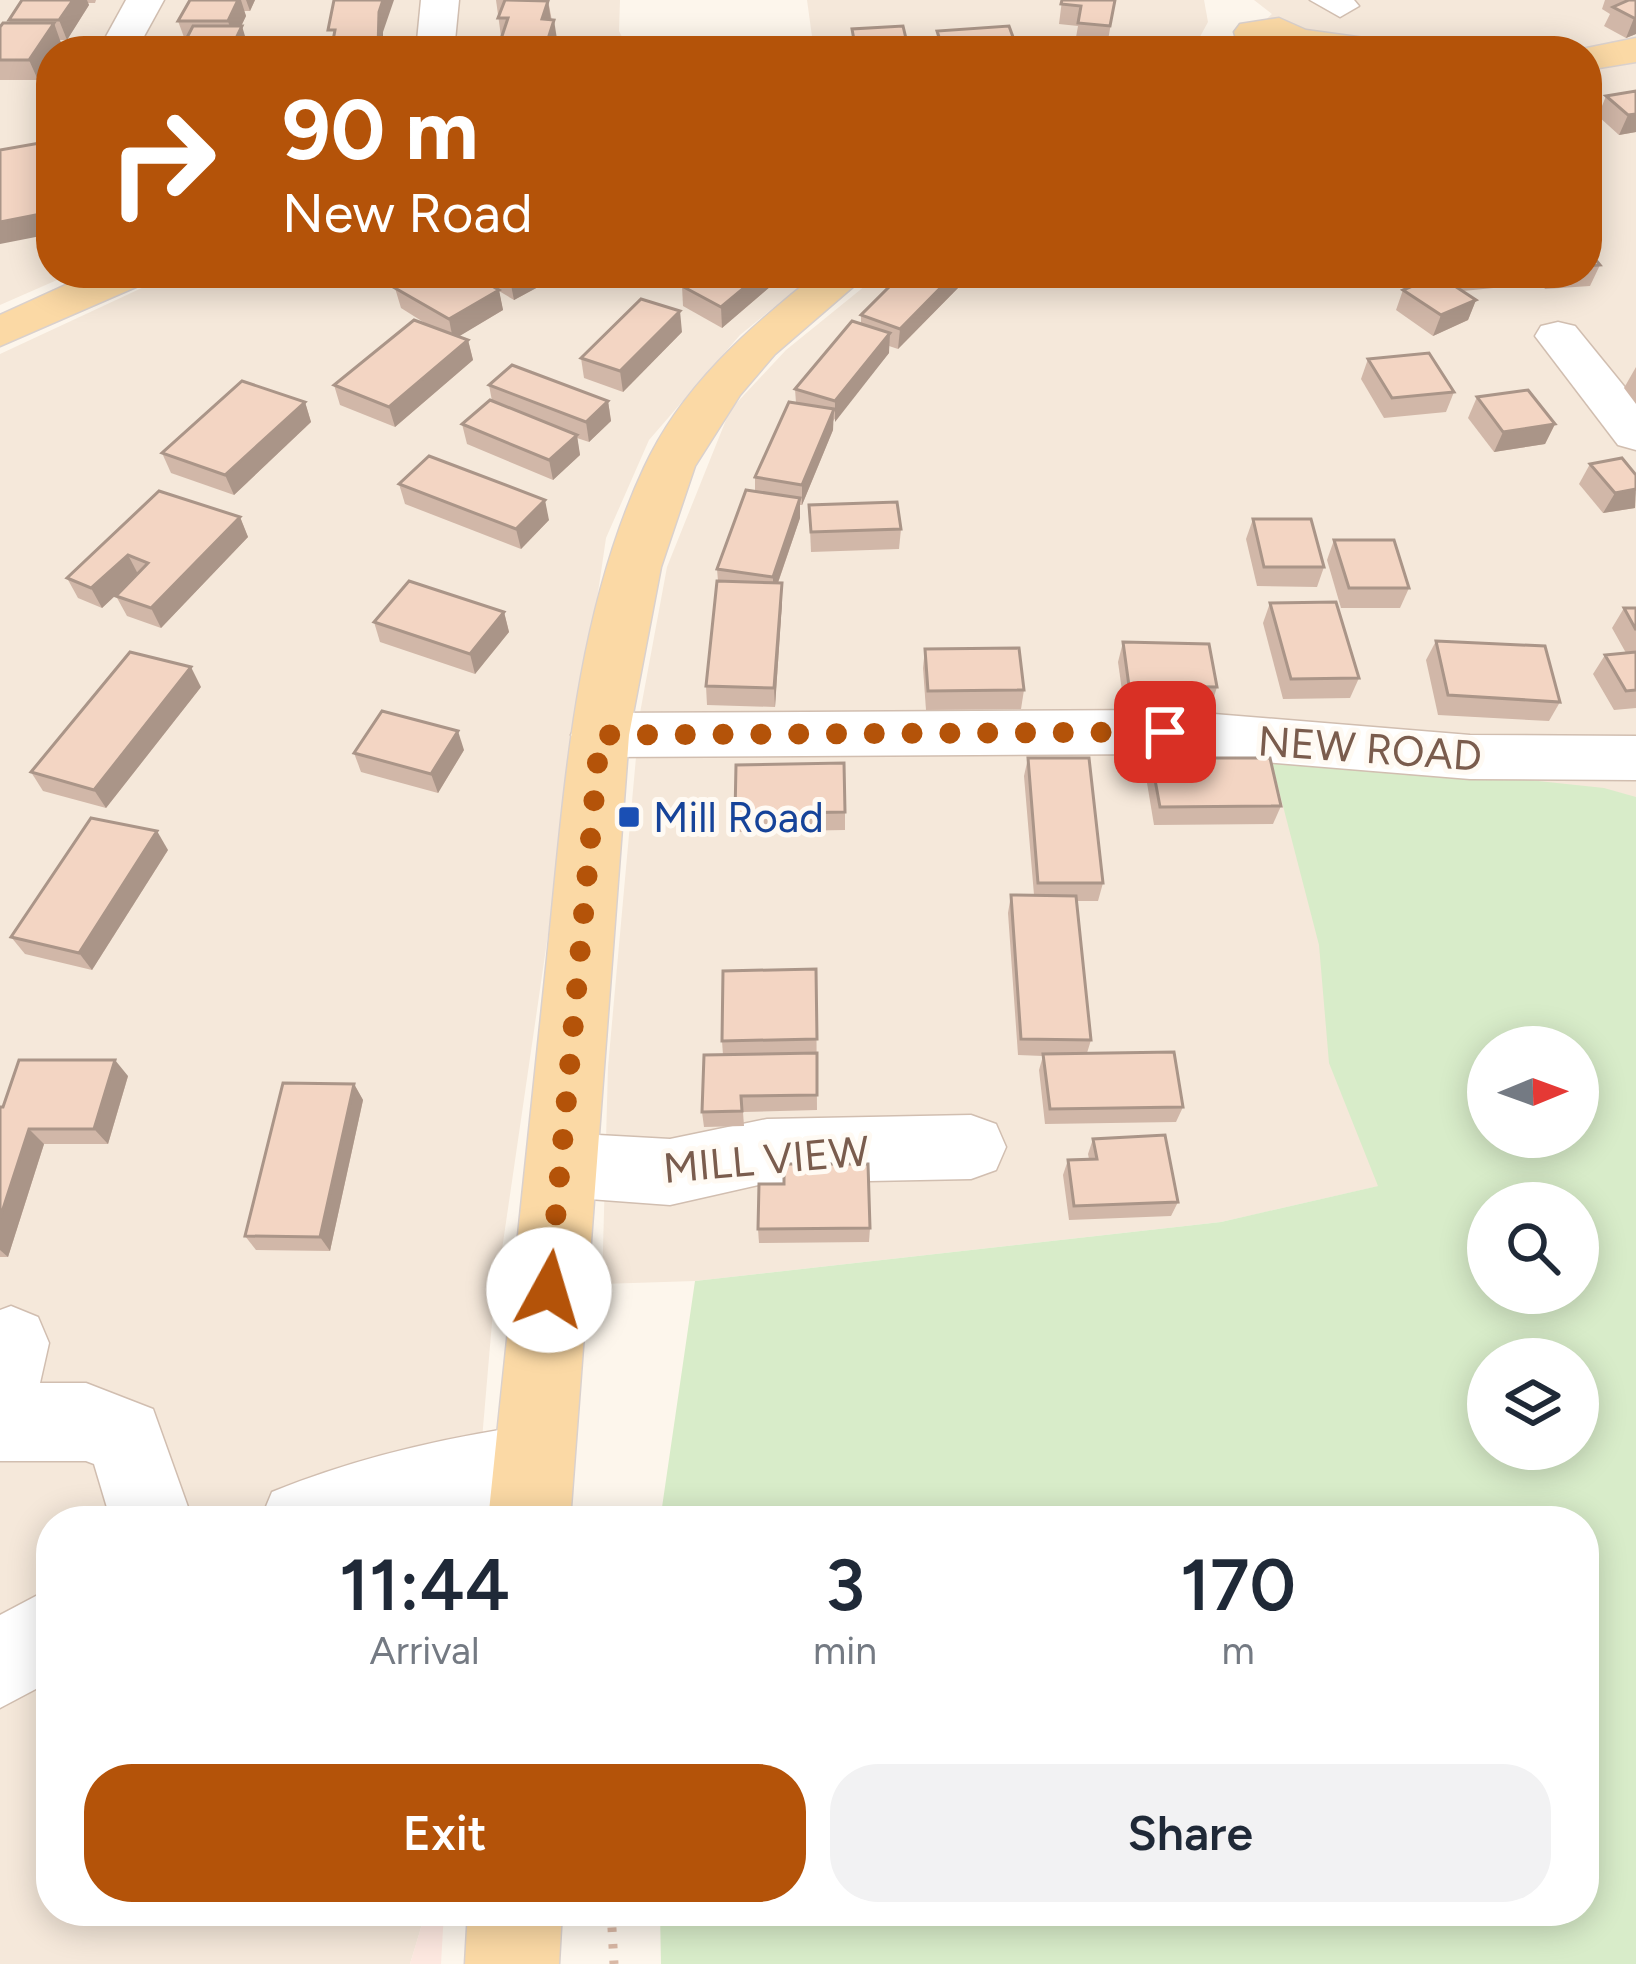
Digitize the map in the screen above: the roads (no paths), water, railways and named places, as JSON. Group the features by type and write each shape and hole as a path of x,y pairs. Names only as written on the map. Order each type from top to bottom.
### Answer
{"main road":[{"path":"1232,0 1260,36"},
{"path":"1602,56 1636,50"},
{"path":"0,332 96,288"},
{"path":"530,1493 600,735 634,567 670,466 721,387 758,344 827,288"},
{"path":"512,1964 514,1926"}],"street":[{"path":"125,36 145,0"},
{"path":"436,36 440,0"},
{"path":"1558,336 1636,434"},
{"name":"NEW ROAD","path":"600,735 1165,732 1470,757 1636,758"},
{"name":"MILL VIEW","path":"562,1166 670,1172 767,1151 970,1147"},
{"path":"0,1422 86,1422 125,1438 147,1506"},
{"path":"350,1506 442,1478 530,1493"},
{"path":"0,1665 36,1641"}],"place":[{"name":"Mill Road","path":"629,817"}]}
